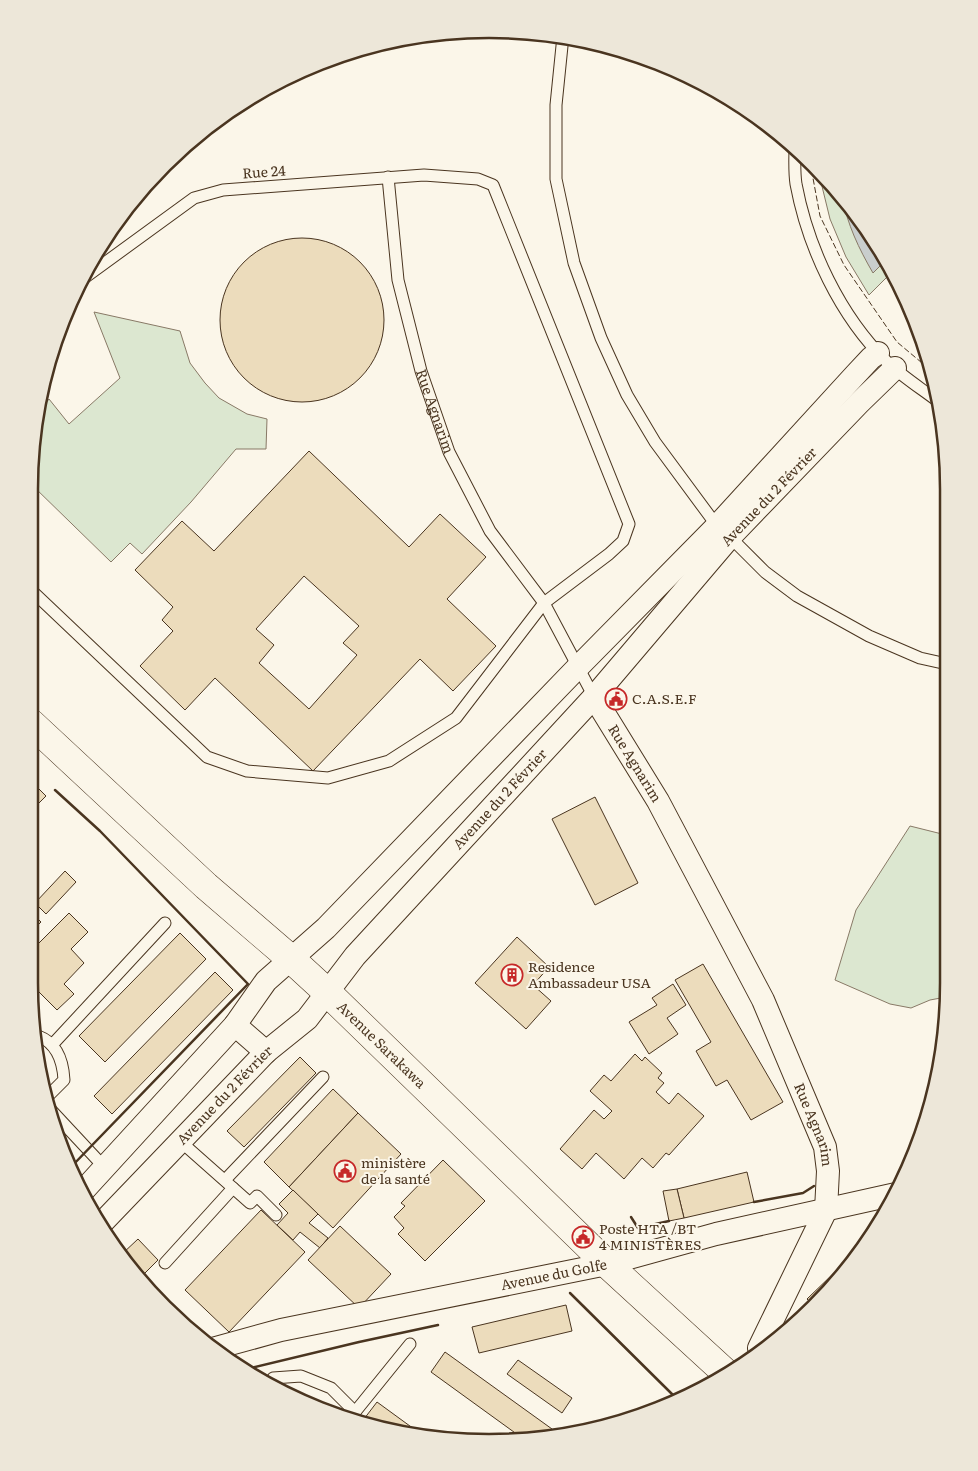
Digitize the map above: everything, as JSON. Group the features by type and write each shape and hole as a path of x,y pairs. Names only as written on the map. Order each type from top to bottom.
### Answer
{"street":[{"name":"Avenue du 2 Février","path":"105,1219 266,1052 307,1019 355,956 594,697 724,531 856,374 878,353"},
{"name":"Avenue du 2 Février","path":"87,1187 235,1024 266,981 326,928 578,667 895,368"},
{"name":"Rue Agnarim","path":"594,697 658,802 763,1000 825,1147 828,1171 826,1210 762,1341"},
{"name":"Avenue Sarakawa","path":"38,729 206,886 328,993 607,1264 721,1369"},
{"path":"235,1024 266,1052"},
{"path":"105,1168 131,1192"},
{"name":"Avenue du Golfe","path":"223,1346 281,1330 607,1264 716,1234 886,1196"}],"lane":[{"path":"562,43 556,105 556,179 574,262 601,338 627,395 655,442 724,531 765,572 797,596 869,636 920,658 940,662"},
{"path":"795,158 796,183 812,244 840,302 878,353 931,396"},
{"name":"Rue 24","path":"94,270 194,198 223,190 424,175 478,179 493,186 628,524 623,541 609,554 544,603"},
{"name":"Rue Agnarim","path":"388,177 398,280 421,370 449,452 490,531 544,603 594,697"},
{"path":"38,597 207,757 247,772 328,778 389,761 456,718 544,603"},
{"path":"52,1045 165,923"},
{"path":"41,1038 52,1045 62,1061 64,1080 51,1093"},
{"path":"165,1263 229,1184 323,1077"},
{"path":"58,1118 105,1168"},
{"path":"180,1141 250,1203 257,1196 276,1215"},
{"path":"354,1413 410,1344"},
{"path":"273,1378 301,1376 331,1388 351,1412"}],"green space":[{"path":"821,184 847,214 887,277 869,295 846,257 830,219"},
{"path":"94,312 180,331 190,363 219,398 247,414 267,419 266,449 236,449 191,502 142,554 130,543 111,562 38,491 38,459 46,403 49,399 69,424 120,378"},
{"path":"910,826 940,834 940,998 911,1008 890,1004 835,980 856,910"}],"shaded area":[{"path":"846,213 881,265 873,273 854,236"}],"building":[{"path":"310,238 326,241 341,247 366,268 375,281 381,296 384,320 383,336 375,359 354,384 341,393 326,399 294,402 278,399 263,393 238,372 229,359 223,344 220,312 223,296 229,281 250,256 263,247 278,241"},
{"path":"309,451 409,547 440,514 486,557 447,599 496,646 453,691 420,659 313,771 215,678 185,710 140,666 173,631 162,620 173,607 135,570 182,521 214,551","holes":["304,576 359,626 343,643 357,655 309,709 259,663 274,645 256,629"]},
{"path":"38,788 46,796 38,804"},
{"path":"595,797 638,883 595,905 552,819"},
{"path":"65,871 76,882 46,914 38,906 38,900"},
{"path":"69,913 88,932 71,949 84,963 64,984 74,994 57,1010 39,992 38,993 38,944"},
{"path":"180,933 206,959 105,1062 79,1036"},
{"name":"Residence Ambassadeur USA","path":"517,937 549,967 533,985 551,1001 526,1029 475,983"},
{"path":"703,964 783,1102 751,1120 727,1080 716,1086 696,1051 711,1042 675,980"},
{"path":"215,972 233,990 112,1114 94,1096"},
{"path":"673,984 686,1005 667,1018 678,1034 649,1054 629,1022 657,1005 652,998"},
{"path":"635,1054 642,1061 645,1057 662,1073 658,1078 664,1083 656,1092 669,1104 678,1093 704,1116 669,1155 666,1153 653,1168 642,1158 624,1179 596,1153 582,1169 560,1149 594,1110 604,1119 612,1111 590,1091 604,1075 611,1081"},
{"path":"300,1057 316,1073 244,1147 227,1131"},
{"path":"333,1089 358,1113 289,1187 264,1162"},
{"name":"ministère de la santé","path":"358,1113 401,1154 333,1228 289,1187"},
{"path":"443,1160 485,1201 425,1261 398,1234 404,1228 394,1217 405,1206 401,1203"},
{"path":"747,1172 754,1202 684,1218 677,1189"},
{"path":"677,1189 684,1218 669,1221 663,1191"},
{"path":"293,1190 318,1214 309,1223 328,1238 320,1248 300,1232 293,1240 277,1225 288,1213 279,1204"},
{"path":"261,1210 305,1252 229,1332 185,1290"},
{"path":"340,1226 391,1274 359,1308 308,1260"},
{"path":"138,1239 158,1260 145,1273 126,1250"},
{"path":"833,1274 808,1300 807,1299"},
{"path":"566,1305 572,1331 479,1353 472,1327"},
{"path":"445,1352 552,1429 515,1433 431,1372"},
{"path":"518,1360 572,1398 562,1413 507,1374"},
{"path":"377,1402 411,1427 401,1425 366,1416"}],"fence":[{"path":"812,175 820,216 844,265 897,342 923,363"}],"wall":[{"path":"55,790 100,831 248,984 75,1163"},
{"path":"754,1202 803,1193 814,1186"},
{"path":"631,1217 638,1228 669,1221"},
{"path":"570,1293 672,1394"},
{"path":"254,1367 438,1325"}],"place":[{"name":"C.A.S.E.F","path":"616,699"},
{"name":"Residence Ambassadeur USA","path":"512,975"},
{"name":"ministère de la santé","path":"345,1171"},
{"name":"Poste HTA /BT 4 MINISTÈRES","path":"583,1237"}]}
